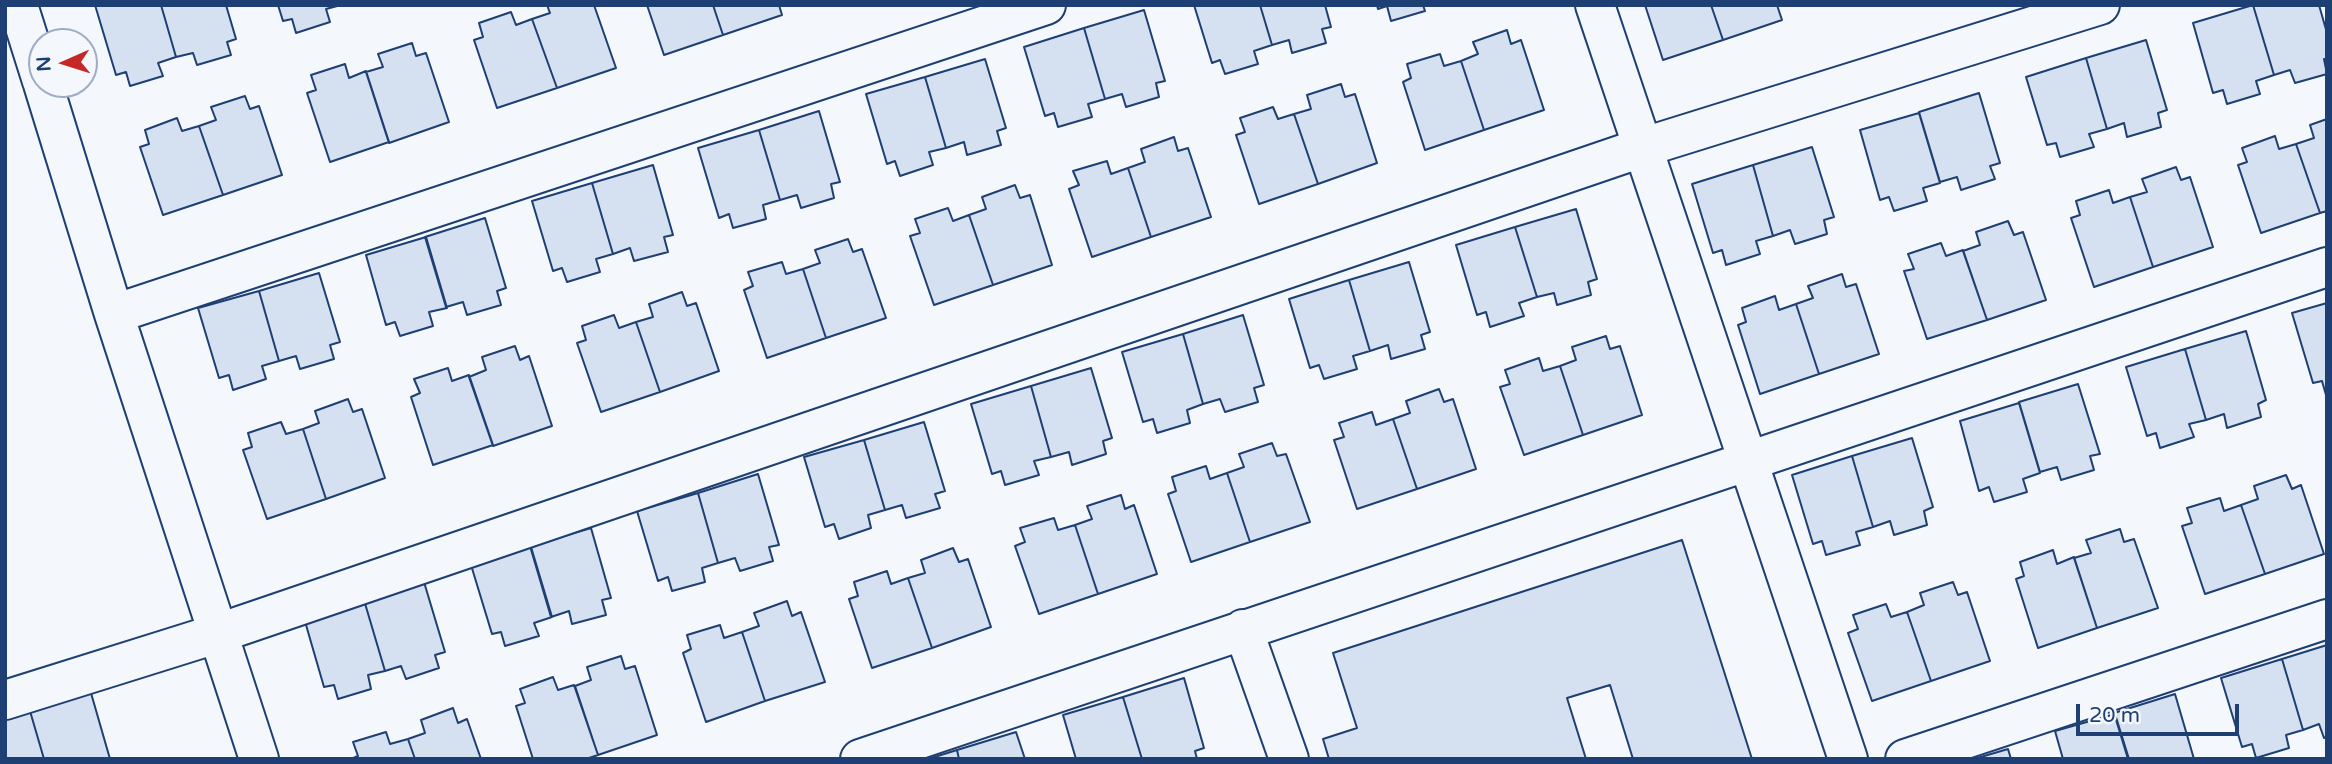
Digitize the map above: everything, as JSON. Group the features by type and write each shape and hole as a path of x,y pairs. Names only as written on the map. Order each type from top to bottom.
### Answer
{"street":[{"path":"18,5 28,38"},
{"path":"114,314 1046,5"},
{"path":"1595,5 1848,759"},
{"path":"5,700 219,633 1641,148 2100,5"},
{"path":"47,98 259,759"},
{"path":"860,759 2327,267"},
{"path":"1905,759 2327,619"},
{"path":"1243,629 1289,759"}],"building":[{"path":"95,5 161,5 176,57 158,63 163,76 130,86 126,72 116,75"},
{"path":"161,5 226,5 236,39 227,42 231,55 197,65 193,53 176,57"},
{"path":"278,5 341,5 326,9 330,22 296,33 292,19 283,21"},
{"path":"547,5 594,5 616,68 557,88 532,19 550,13"},
{"path":"647,5 713,5 723,35 664,55"},
{"path":"713,5 779,5 782,15 723,35"},
{"path":"1194,5 1260,5 1272,45 1254,51 1258,64 1225,74 1220,60 1212,63"},
{"path":"1260,5 1325,5 1331,27 1322,29 1326,43 1292,53 1289,40 1272,45"},
{"path":"1377,5 1423,5 1425,11 1391,21 1387,6 1378,9"},
{"path":"1645,5 1711,5 1723,40 1663,60"},
{"path":"1711,5 1777,5 1782,20 1723,40"},
{"path":"2253,5 2274,75 2256,81 2260,94 2227,104 2223,90 2213,93 2193,23"},
{"path":"2253,5 2319,5 2327,33 2327,59 2324,59 2327,74 2295,83 2290,70 2274,75"},
{"path":"1144,10 1165,81 1156,83 1159,97 1126,107 1122,94 1105,99 1084,28"},
{"path":"511,12 516,25 532,19 557,88 497,108 474,40 483,37 479,23"},
{"path":"1084,28 1105,99 1088,104 1092,117 1058,127 1054,113 1045,116 1024,47"},
{"path":"1507,30 1511,44 1521,40 1544,110 1484,130 1461,61 1478,54 1473,42"},
{"path":"2146,40 2167,110 2158,113 2161,127 2127,137 2124,123 2107,129 2086,58"},
{"path":"412,43 416,56 426,53 449,122 389,143 366,72 383,67 378,54"},
{"path":"1440,54 1444,66 1461,61 1484,130 1425,150 1403,82 1411,78 1407,64"},
{"path":"2086,58 2107,129 2089,134 2094,147 2060,157 2056,143 2047,145 2026,77"},
{"path":"985,59 1006,128 997,131 1001,145 967,155 964,142 946,148 925,77"},
{"path":"345,64 349,78 366,71 389,142 330,162 307,93 316,90 311,75"},
{"path":"925,77 946,148 929,152 933,165 900,176 895,161 887,164 866,94"},
{"path":"1341,84 1345,97 1355,94 1377,163 1318,184 1294,114 1311,109 1307,95"},
{"path":"1979,93 2000,163 1990,166 1995,179 1961,190 1957,177 1940,182 1919,112"},
{"path":"245,96 250,109 259,106 282,175 223,195 199,126 216,120 211,107"},
{"path":"1273,107 1278,119 1294,114 1318,184 1259,204 1236,135 1245,132 1240,118"},
{"path":"819,111 840,182 831,184 834,198 801,208 797,195 780,200 759,130"},
{"path":"1919,113 1940,183 1923,188 1927,201 1894,211 1889,197 1880,200 1860,130"},
{"path":"177,118 182,131 199,126 223,195 163,215 140,147 149,144 145,130"},
{"path":"2327,119 2327,211 2320,213 2296,144 2314,138 2310,125"},
{"path":"759,130 780,200 763,205 766,219 733,228 729,214 719,218 698,148"},
{"path":"2275,136 2279,149 2296,144 2320,213 2261,233 2238,165 2247,162 2242,148"},
{"path":"1174,137 1178,151 1188,148 1211,217 1151,237 1128,168 1145,162 1141,149"},
{"path":"1812,147 1834,217 1824,220 1827,234 1795,244 1790,230 1773,236 1753,165"},
{"path":"1107,161 1111,174 1128,168 1151,237 1092,257 1069,189 1079,185 1073,171"},
{"path":"653,165 673,235 664,237 668,252 634,261 630,248 613,254 592,183"},
{"path":"1753,165 1773,236 1756,241 1760,254 1726,265 1722,250 1713,253 1692,184"},
{"path":"2176,167 2181,180 2190,177 2213,247 2153,267 2130,197 2147,192 2142,179"},
{"path":"592,183 613,254 596,259 600,272 567,282 562,268 553,271 532,201"},
{"path":"1015,185 1020,198 1030,195 1052,265 993,285 969,215 986,209 982,197"},
{"path":"2109,190 2113,203 2130,197 2153,267 2094,287 2071,218 2080,215 2076,201"},
{"path":"948,208 953,221 969,215 993,285 934,305 910,236 920,233 915,219"},
{"path":"1576,209 1597,279 1588,282 1591,295 1557,305 1554,293 1537,297 1515,227"},
{"path":"485,218 506,288 497,291 501,305 467,315 463,302 446,307 425,237"},
{"path":"2008,221 2014,235 2023,232 2046,300 1987,320 1963,251 1980,245 1976,232"},
{"path":"1515,227 1537,297 1519,303 1524,316 1490,327 1486,312 1477,315 1456,245"},
{"path":"426,237 447,308 429,312 433,326 400,336 395,322 386,325 366,255"},
{"path":"848,239 853,252 862,249 886,318 826,338 803,269 820,263 815,250"},
{"path":"1941,243 1946,256 1963,250 1987,320 1927,339 1904,271 1914,269 1908,254"},
{"path":"782,262 786,274 803,269 826,338 767,358 744,290 753,286 748,272"},
{"path":"1409,262 1430,332 1421,335 1425,349 1391,359 1388,345 1370,351 1349,280"},
{"path":"319,273 340,342 330,345 334,359 300,369 296,356 279,361 259,291"},
{"path":"1842,274 1846,287 1856,284 1879,354 1819,374 1796,304 1813,298 1808,286"},
{"path":"1349,280 1370,351 1353,356 1357,369 1324,379 1319,365 1310,368 1289,299"},
{"path":"259,291 279,361 262,366 266,379 233,390 229,375 219,378 198,308"},
{"path":"682,292 687,306 696,303 719,371 660,392 636,322 653,317 649,304"},
{"path":"1775,296 1779,310 1796,304 1819,374 1760,394 1738,325 1746,322 1742,308"},
{"path":"2327,303 2326,395 2322,381 2313,383 2292,313"},
{"path":"614,315 619,328 636,322 660,392 601,412 577,343 586,340 582,326"},
{"path":"1243,315 1264,385 1254,388 1258,402 1225,412 1220,399 1203,404 1183,334"},
{"path":"2246,331 2266,400 2258,404 2261,417 2227,428 2224,414 2206,420 2185,349"},
{"path":"1183,334 1203,404 1187,410 1190,423 1157,433 1153,419 1143,422 1122,352"},
{"path":"1606,336 1610,349 1620,346 1642,415 1583,435 1560,366 1576,360 1572,347"},
{"path":"515,346 520,360 529,356 552,426 493,446 469,377 486,370 482,357"},
{"path":"2185,349 2206,420 2189,424 2194,437 2160,448 2156,433 2147,436 2126,367"},
{"path":"1539,358 1543,371 1560,366 1583,435 1524,455 1500,387 1510,384 1505,370"},
{"path":"448,368 452,381 469,375 493,445 433,465 411,397 420,393 414,379"},
{"path":"1091,368 1112,438 1103,441 1106,454 1072,465 1069,452 1051,457 1031,386"},
{"path":"2078,384 2100,454 2090,456 2094,470 2061,480 2057,467 2040,472 2019,402"},
{"path":"1031,386 1051,457 1034,461 1039,475 1005,485 1001,471 992,474 971,404"},
{"path":"1439,389 1444,402 1453,399 1476,469 1417,489 1393,419 1410,413 1406,401"},
{"path":"348,399 353,412 362,409 385,478 326,499 303,429 319,423 315,411"},
{"path":"2019,403 2040,473 2023,479 2027,492 1994,502 1989,487 1979,491 1960,421"},
{"path":"1372,412 1376,425 1393,419 1417,489 1357,509 1334,440 1344,437 1339,423"},
{"path":"281,422 286,434 303,429 326,499 267,519 243,450 252,447 248,433"},
{"path":"924,422 945,491 935,494 940,508 906,518 902,505 885,510 864,440"},
{"path":"1912,438 1933,507 1924,511 1927,525 1894,535 1890,521 1873,527 1852,456"},
{"path":"864,440 885,510 868,515 871,528 839,539 834,524 825,527 804,457"},
{"path":"1272,443 1277,456 1286,454 1310,522 1250,542 1227,473 1244,467 1239,454"},
{"path":"1852,456 1873,527 1856,532 1860,545 1826,555 1822,541 1813,544 1792,475"},
{"path":"1206,466 1210,479 1227,473 1250,542 1191,562 1168,494 1176,491 1172,477"},
{"path":"758,474 779,545 769,547 773,561 740,571 735,558 718,563 698,493"},
{"path":"2286,475 2292,489 2301,485 2324,554 2265,574 2241,505 2258,499 2254,486"},
{"path":"698,493 718,563 702,568 705,582 672,591 668,577 658,581 637,511"},
{"path":"1121,495 1125,509 1134,505 1157,574 1098,594 1075,525 1092,519 1087,506"},
{"path":"2220,498 2224,511 2241,505 2265,574 2205,594 2182,526 2192,523 2187,508"},
{"path":"1054,518 1058,530 1075,525 1098,594 1039,614 1015,546 1025,542 1020,528"},
{"path":"591,528 611,598 602,600 606,615 572,624 569,611 551,617 530,546"},
{"path":"2120,529 2124,542 2134,539 2158,608 2097,628 2074,558 2091,553 2086,540"},
{"path":"1682,540 1752,759 1633,759 1610,685 1567,698 1586,759 1329,759 1323,739 1357,728 1333,653"},
{"path":"531,547 552,617 534,623 539,636 505,646 501,632 492,634 471,565"},
{"path":"953,548 959,562 968,559 991,627 932,648 908,578 925,573 921,560"},
{"path":"2053,550 2057,564 2074,557 2097,628 2038,648 2016,579 2024,576 2020,562"},
{"path":"887,571 891,584 908,578 932,648 872,668 849,599 858,596 854,582"},
{"path":"424,582 445,652 435,655 439,668 406,679 401,666 385,671 364,600"},
{"path":"1953,582 1958,595 1967,592 1990,661 1931,681 1907,612 1924,605 1920,593"},
{"path":"364,600 385,671 368,675 371,689 338,699 334,685 324,687 304,618"},
{"path":"787,601 792,616 801,612 825,682 765,701 742,632 759,626 754,613"},
{"path":"1886,604 1891,617 1907,612 1931,681 1872,701 1848,633 1858,629 1853,615"},
{"path":"720,625 724,638 742,632 765,701 706,722 683,653 691,649 687,635"},
{"path":"2327,645 2327,737 2324,738 2319,724 2303,730 2282,659"},
{"path":"621,656 625,669 635,666 657,735 598,755 575,686 591,680 587,667"},
{"path":"2282,659 2303,730 2286,735 2289,748 2256,758 2252,744 2242,747 2221,678"},
{"path":"553,677 558,690 574,685 598,755 586,759 533,759 516,706 525,703 520,689"},
{"path":"1184,678 1204,748 1195,751 1197,759 1142,759 1123,697"},
{"path":"91,693 110,759 44,759 30,711"},
{"path":"2175,694 2194,759 2128,759 2114,713"},
{"path":"1123,697 1142,759 1076,759 1063,715"},
{"path":"453,708 458,723 467,719 481,759 415,759 408,739 425,733 421,720"},
{"path":"30,711 44,759 5,759 5,718"},
{"path":"2115,714 2129,759 2063,759 2055,731"},
{"path":"386,732 390,744 408,739 415,759 351,759 358,756 353,742"},
{"path":"1016,732 1025,759 959,759 957,750"},
{"path":"2008,749 2011,759 1974,759"},
{"path":"957,750 959,759 928,759"}]}
